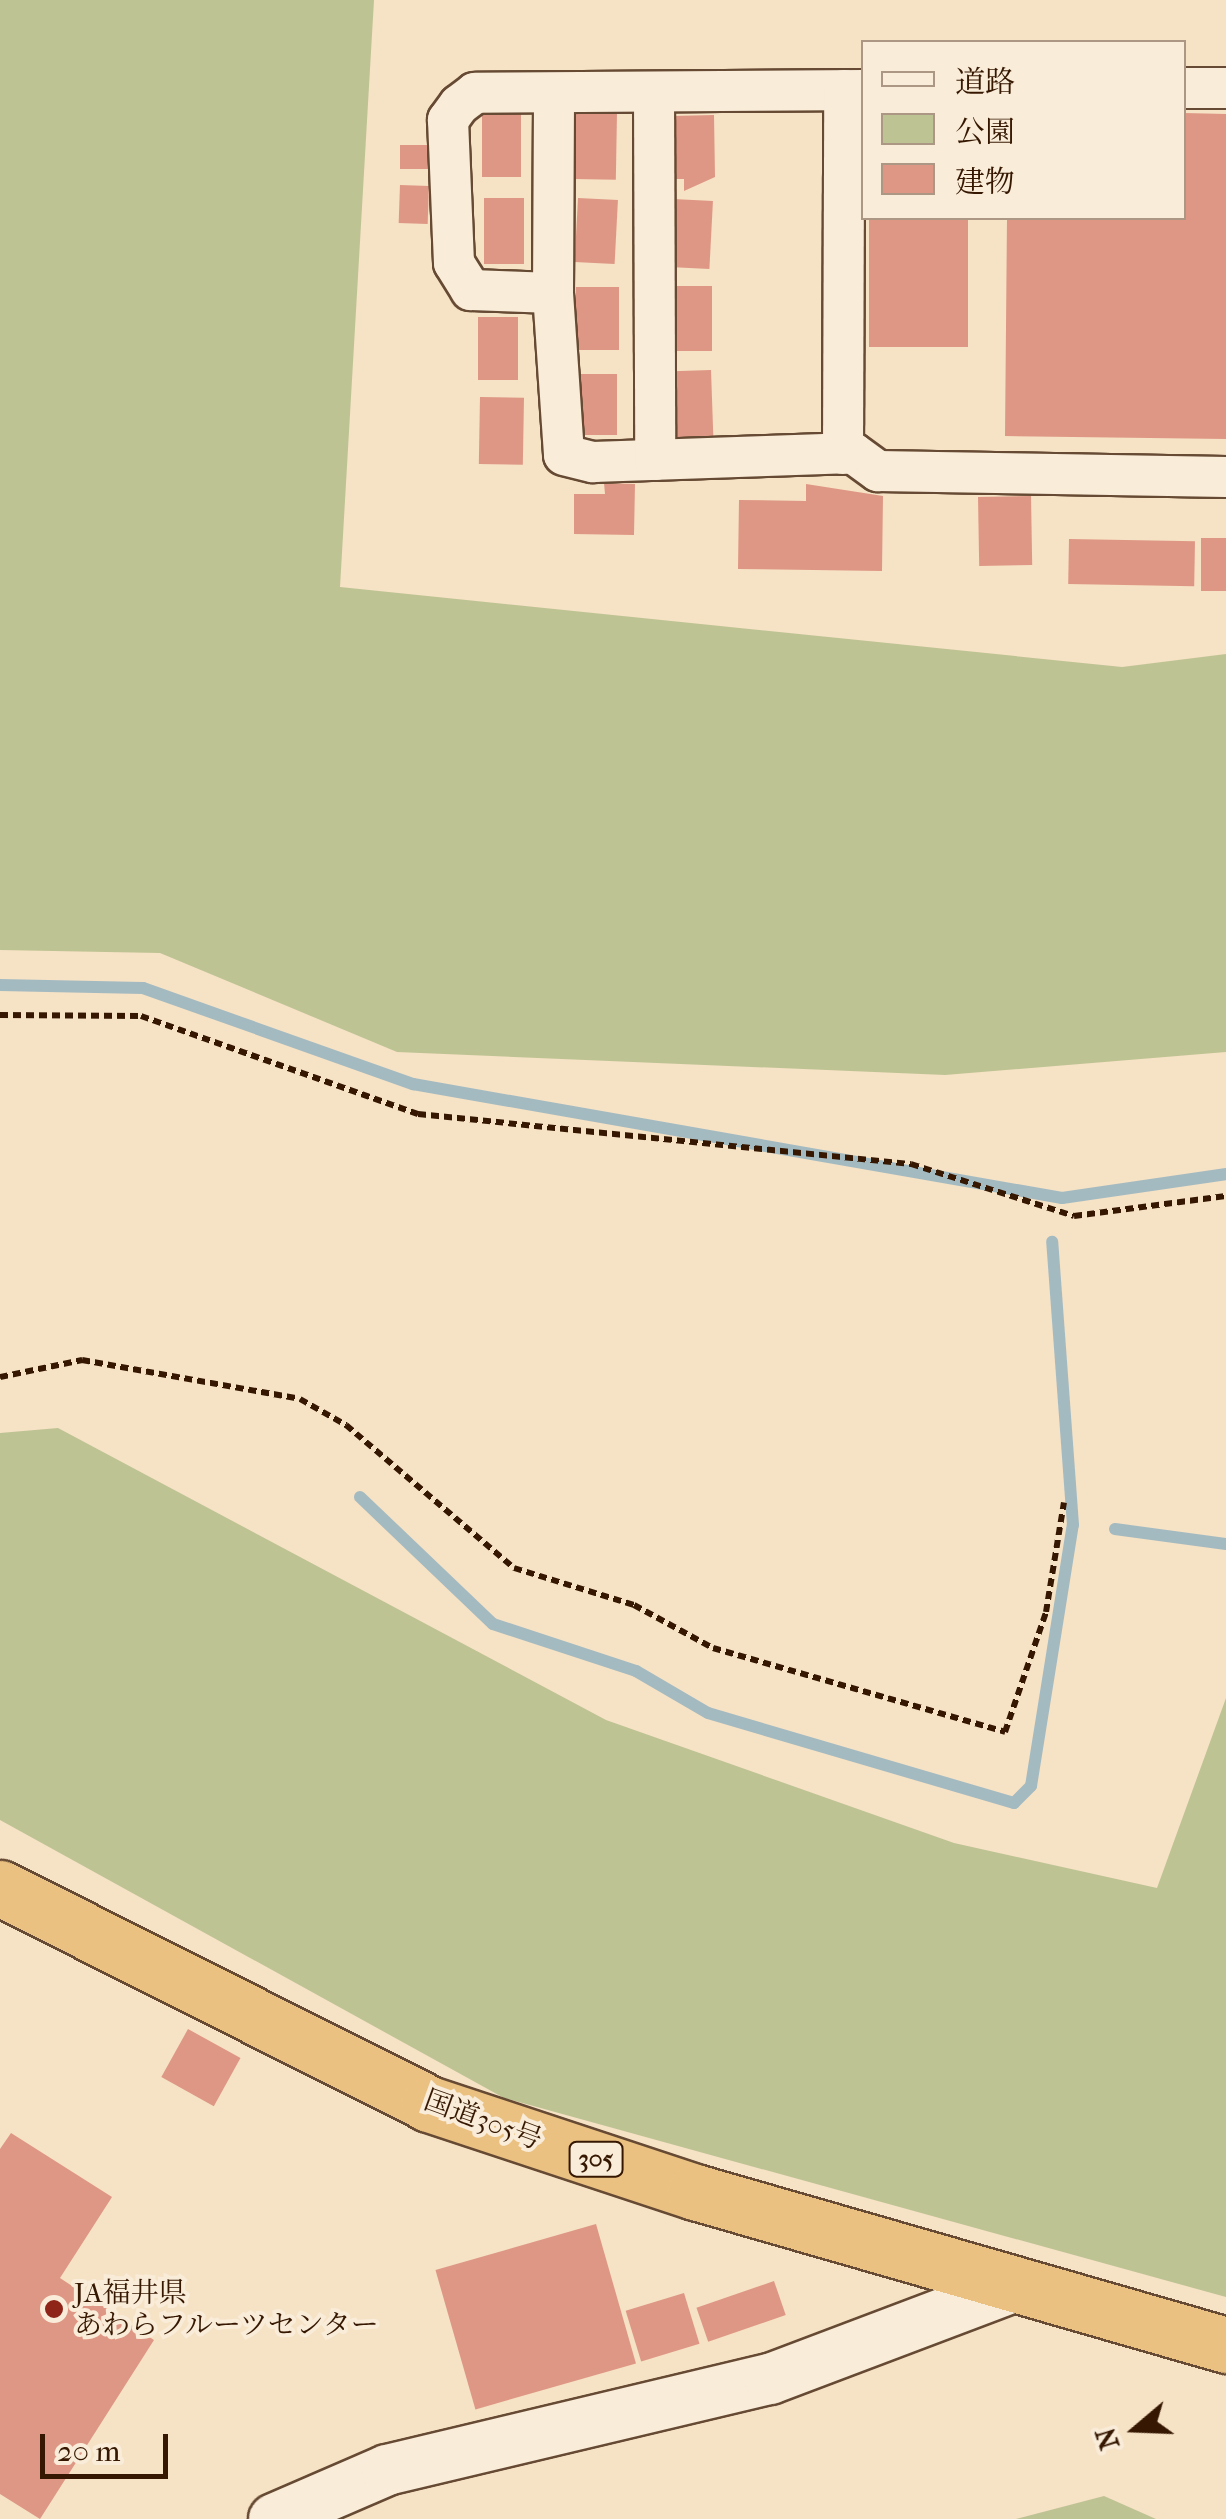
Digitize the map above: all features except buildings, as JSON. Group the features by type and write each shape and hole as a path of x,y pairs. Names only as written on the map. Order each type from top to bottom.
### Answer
{"highway":[{"name":"国道305号","path":"0,1888 429,2104 1014,2287 1226,2345"}],"street":[{"path":"1186,88 1226,88"},
{"path":"552,293 471,290 454,264 448,120 475,93 854,90 843,454"},
{"path":"654,92 654,460"},
{"path":"554,93 552,293 564,455 654,460 843,454 878,470 1226,477"},
{"path":"274,2519 386,2470 770,2379 1014,2287"}],"path":[{"path":"0,1015 141,1016 418,1114 911,1164 1074,1216 1226,1196"},
{"path":"0,1377 82,1360 300,1399 346,1425 514,1568 634,1605 713,1648 1006,1732 1046,1612 1064,1502"}],"green space":[{"path":"0,0 374,0 340,587 1122,667 1226,654 1226,1052 945,1075 397,1052 160,953 0,950"},
{"path":"58,1428 606,1720 954,1843 1157,1888 1226,1698 1226,2297 504,2098 0,1820 0,1433"},
{"path":"1104,2496 1156,2519 1016,2519"}],"waterway":[{"path":"0,985 143,988 413,1084 1062,1198 1226,1174"},
{"path":"360,1497 493,1624 636,1671 708,1713 1014,1803 1031,1786 1073,1525 1052,1242"},
{"path":"1115,1529 1226,1544"}],"place":[{"name":"JA福井県 あわらフルーツセンター","path":"54,2309"}]}
